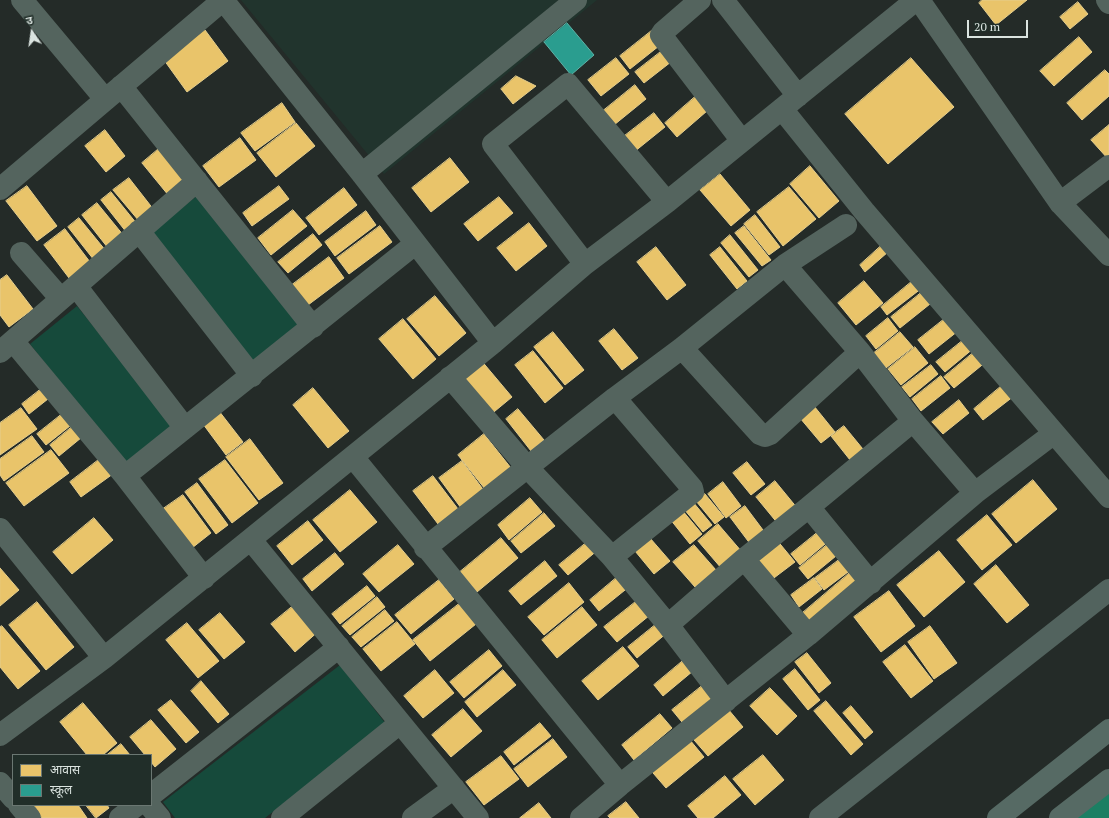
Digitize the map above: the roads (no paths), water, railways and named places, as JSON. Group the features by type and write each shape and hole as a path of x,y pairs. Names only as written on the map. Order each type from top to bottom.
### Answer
{"highway":[{"path":"998,818 1109,730"},
{"path":"1060,818 1109,780"}],"main road":[{"path":"820,818 1109,590"}],"street":[{"path":"22,0 197,181 313,327"},
{"path":"0,189 223,0 362,174 493,343"},
{"path":"362,174 576,0"},
{"path":"700,0 662,32 662,35 742,141"},
{"path":"722,0 864,211 1109,497"},
{"path":"0,735 104,658 204,578 493,343 585,264 667,202 916,0"},
{"path":"920,0 1060,202 1109,255"},
{"path":"585,264 492,144 568,84 667,202"},
{"path":"1060,202 1109,166"},
{"path":"197,181 6,346 125,476 204,578"},
{"path":"425,548 615,398 682,348 785,265 846,225"},
{"path":"139,231 252,376"},
{"path":"125,476 252,376 415,244"},
{"path":"21,253 68,292 185,428"},
{"path":"785,265 860,352 912,421 975,493"},
{"path":"682,348 760,434 765,436 770,434 860,352"},
{"path":"450,377 527,467 612,557 668,625 726,701"},
{"path":"612,557 693,492 692,488 615,398"},
{"path":"668,625 744,559 912,421"},
{"path":"581,818 620,785 808,635 975,493 1054,434"},
{"path":"353,457 425,548 620,785"},
{"path":"809,506 871,583"},
{"path":"1,532 104,658"},
{"path":"250,540 478,818"},
{"path":"744,559 808,635"},
{"path":"152,794 338,647"},
{"path":"282,818 400,722"},
{"path":"0,783 12,797"},
{"path":"413,818 454,788"},
{"path":"20,806 30,818"},
{"path":"120,818 136,806"},
{"path":"150,806 160,818"}]}
